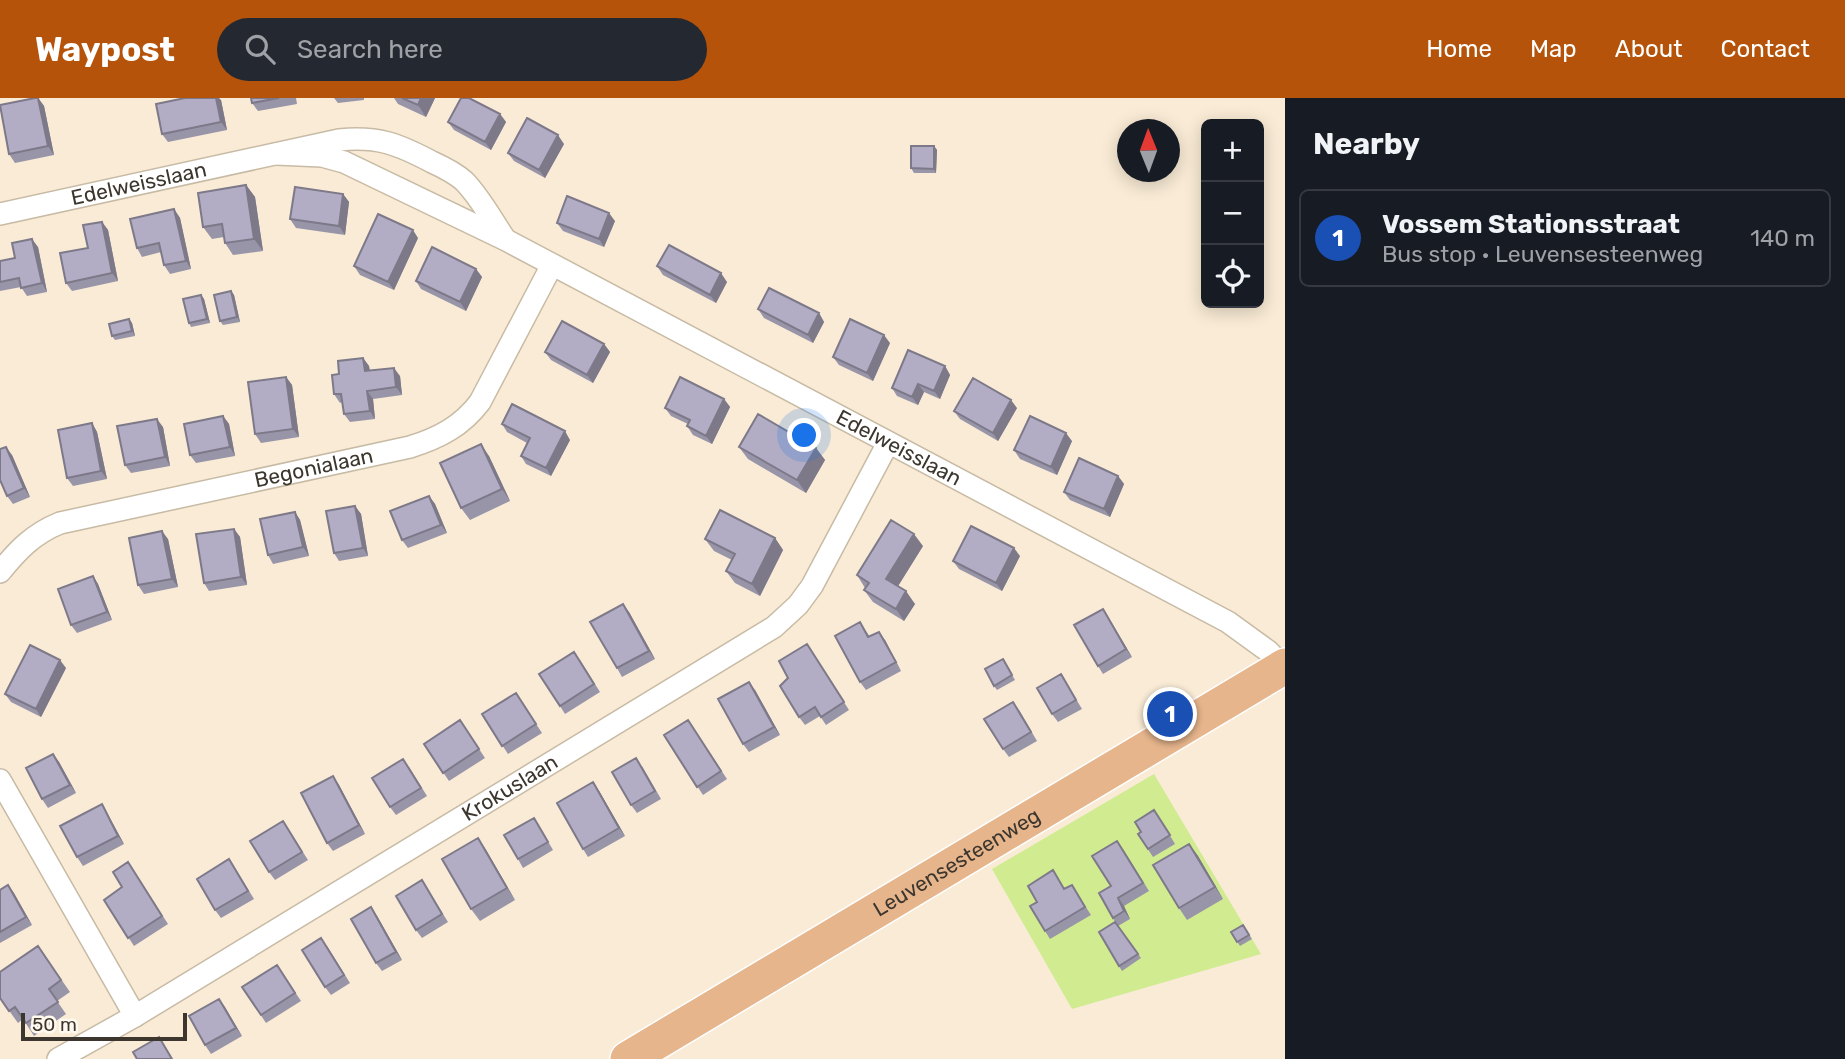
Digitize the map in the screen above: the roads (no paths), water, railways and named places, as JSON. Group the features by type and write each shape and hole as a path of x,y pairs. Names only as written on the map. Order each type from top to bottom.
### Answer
{"main road":[{"name":"Leuvensesteenweg","path":"628,1059 1285,667"}],"street":[{"name":"Edelweisslaan","path":"0,214 351,139 374,139 401,146 451,172 469,187 506,240"},
{"path":"384,180 379,169 381,157 389,148 401,146"},
{"name":"Edelweisslaan","path":"276,155 309,155 334,159 384,180 506,240 1228,622 1285,667"},
{"path":"429,202 441,201 450,194 454,183 451,172"},
{"name":"Begonialaan","path":"0,572 28,541 60,523 410,447 451,430 469,416 480,402 552,265"},
{"name":"Krokuslaan","path":"58,1059 135,1016 774,627 792,611 812,586 888,443"},
{"path":"0,780 135,1016"}],"place":[{"name":"Vossem Stationsstraat","path":"1170,714"}]}
